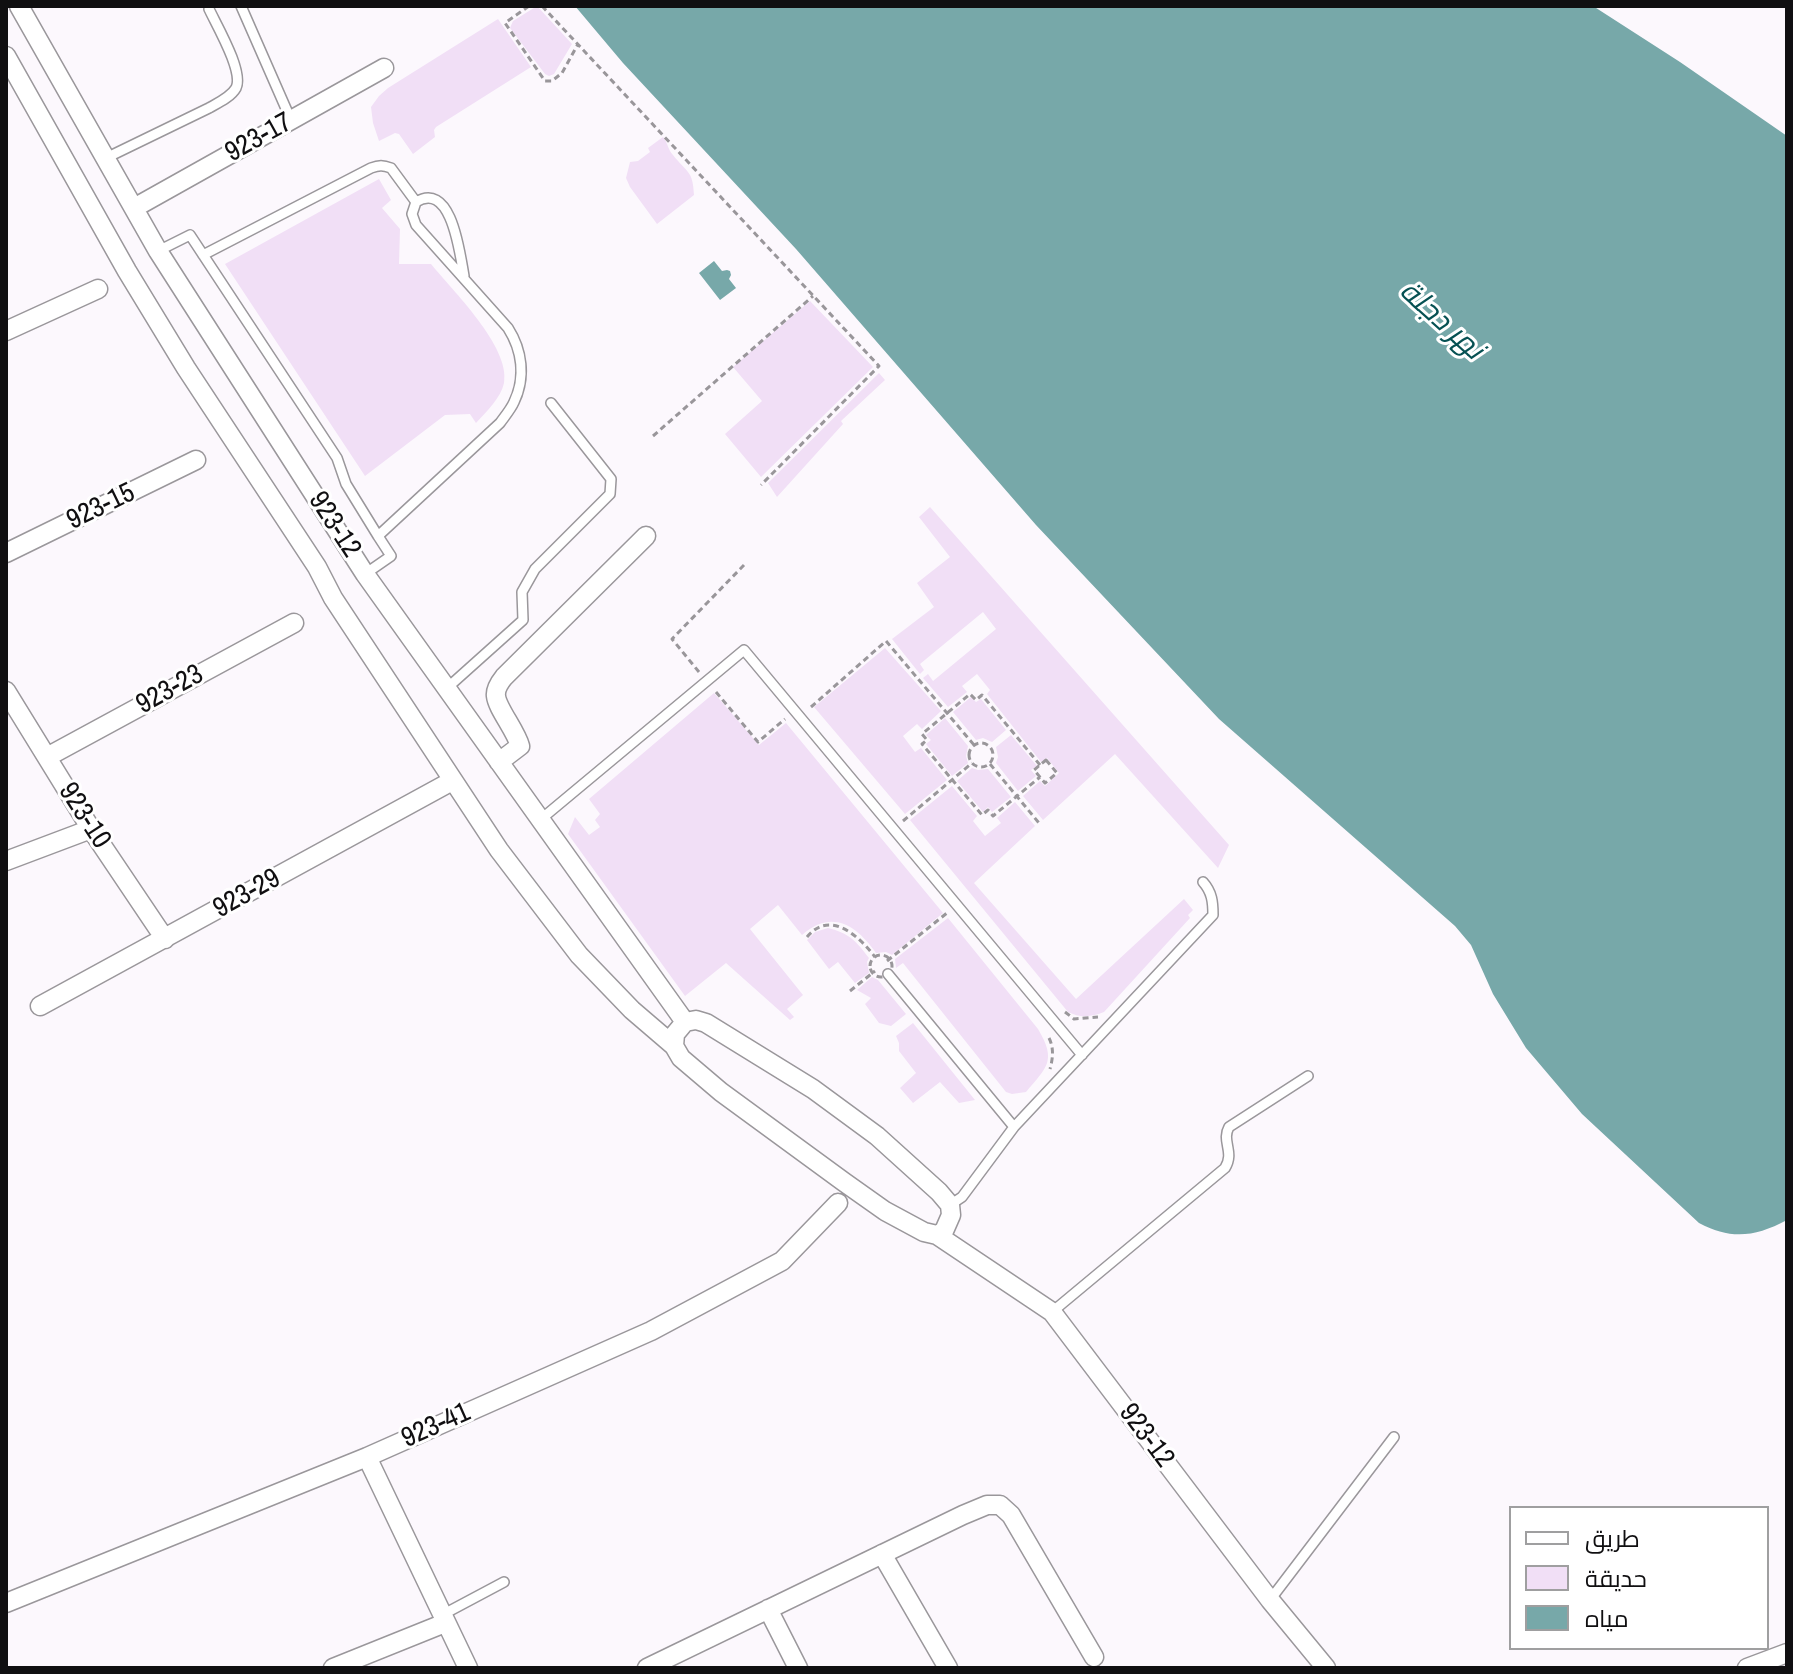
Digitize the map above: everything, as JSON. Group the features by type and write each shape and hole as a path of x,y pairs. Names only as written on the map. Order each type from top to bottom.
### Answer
{"street":[{"name":"923-12","path":"19,6 158,251 365,574 685,1022"},
{"name":"923-12","path":"6,56 127,271 186,368 452,781 499,850 579,955 632,1010 674,1046 681,1058 721,1092 885,1211 924,1232 937,1235 1052,1312 1270,1600 1326,1668"},
{"name":"923-17","path":"134,208 384,68"},
{"path":"6,331 98,289"},
{"name":"923-15","path":"6,553 196,460"},
{"path":"499,762 520,746 496,696 498,686 646,536"},
{"name":"923-23","path":"47,757 294,623"},
{"name":"923-10","path":"6,691 91,829 165,939"},
{"name":"923-29","path":"40,1006 452,781"},
{"path":"6,861 91,829"},
{"path":"674,1046 675,1034 685,1022 696,1020 706,1023 813,1089 877,1136 939,1192 950,1205 951,1215 944,1231 937,1235"},
{"name":"923-41","path":"6,1603 367,1457 651,1331 782,1261 838,1203"},
{"path":"367,1457 468,1668"},
{"path":"647,1668 987,1505 1000,1505 1011,1515 1094,1657"},
{"path":"882,1554 948,1668"},
{"path":"768,1609 798,1668"},
{"path":"333,1668 444,1619"},
{"path":"1747,1668 1787,1653"}],"lane":[{"path":"241,6 291,120"},
{"path":"106,158 209,108 235,90 239,77 209,9"},
{"path":"203,255 379,165 391,168 416,202"},
{"path":"378,536 500,423 515,402 520,380 522,361 514,338 416,225 412,214 416,202 435,199 453,223 464,279"},
{"path":"158,251 190,235 337,458 346,484 391,556 365,574"},
{"path":"446,689 523,620 522,592 535,569 610,494 611,479 551,403"},
{"path":"540,820 744,650 1082,1055"},
{"path":"950,1205 962,1197 1014,1127 1213,915 1213,901 1203,882"},
{"path":"888,974 1014,1127"},
{"path":"1052,1312 1225,1168 1230,1156 1225,1137 1229,1127 1308,1076"},
{"path":"1270,1600 1394,1437"},
{"path":"444,1619 504,1582"}],"path":[{"path":"529,6 505,23 545,81 552,81 562,73 578,44"},
{"path":"542,6 879,366 761,485"},
{"path":"653,436 813,296"},
{"path":"699,672 672,639 744,565"},
{"path":"809,709 886,641 974,745"},
{"path":"714,689 758,742 786,718"},
{"path":"1040,765 982,695 976,700 970,694 922,734 927,740 922,744 982,815 988,810 993,816 1040,777"},
{"path":"982,743 991,747 994,756 990,764 980,767 972,763 969,754 974,745 982,743"},
{"path":"1046,760 1057,773 1045,783 1040,777 1034,770 1046,760"},
{"path":"903,821 972,763"},
{"path":"990,764 1039,823"},
{"path":"850,991 947,913"},
{"path":"807,937 812,931 831,924 862,940 875,957"},
{"path":"1061,1008 1074,1019 1096,1018 1108,1012"},
{"path":"1047,1033 1052,1043 1050,1070"}],"green space":[{"path":"537,6 572,44 554,74 549,76 510,28 513,21"},
{"path":"498,19 531,67 436,127 435,137 413,154 399,134 379,141 371,107 379,96"},
{"path":"663,137 671,153 691,176 694,195 657,224 626,178 630,162 638,161 650,152 648,148"},
{"path":"379,179 391,200 382,208 400,229 399,264 431,264 490,336 504,369 504,383 496,399 476,423 470,414 445,415 365,476 225,264"},
{"path":"810,301 873,367 761,477 725,434 762,401 733,367"},
{"path":"879,373 885,380 841,421 843,424 777,497 768,483"},
{"path":"930,507 1229,845 1218,868 1115,754 1043,820 1023,796 1040,781 1045,786 1059,773 1047,758 1041,762 987,694 990,690 977,674 962,686 967,692 948,707 923,678 928,674 933,681 996,629 983,612 920,664 924,670 920,674 892,639 934,607 917,583 950,557 919,517"},
{"path":"885,648 941,711 922,729 917,724 903,736 915,752 921,748 947,780 905,814 814,707"},
{"path":"714,693 759,745 786,723 943,913 892,955 876,953 860,935 843,924 823,923 802,935 778,905 750,929 803,995 787,1009 794,1017 790,1020 726,963 685,996 568,834 575,817 589,835 600,827 595,820 600,814 589,799"},
{"path":"971,697 976,702 981,699 1006,730 992,742 983,738 976,740 953,712"},
{"path":"945,718 968,746 968,763 952,776 926,744 931,740 926,735"},
{"path":"1011,735 1037,766 1031,770 1036,776 1018,791 996,763 996,747"},
{"path":"972,768 988,769 1011,797 992,812 988,807 983,812 957,781"},
{"path":"952,786 977,816 973,821 985,836 1001,823 997,818 1015,802 1035,826 974,883 1076,999 1184,899 1193,910 1188,915 1190,918 1104,1012 1086,1016 1068,1012 910,820"},
{"path":"948,918 1044,1040 1047,1063 1026,1092 1006,1092 903,963 896,968 895,959"},
{"path":"828,928 852,938 869,958 869,973 855,983 838,962 829,969 807,940 815,932"},
{"path":"872,977 906,1014 891,1026 879,1023 865,1004 871,998 857,990"},
{"path":"913,1023 975,1100 959,1103 940,1082 913,1103 900,1088 916,1073 899,1051 896,1036"}],"water":[{"name":"نهر دجلة","path":"575,6 1593,6 1787,136 1787,1220 1764,1230 1743,1234 1722,1232 1699,1223 1582,1114 1526,1048 1493,994 1471,945 1455,926 1219,719 1036,525 796,249 623,63"},
{"path":"714,261 722,271 730,271 729,279 736,288 720,300 699,273"}]}
